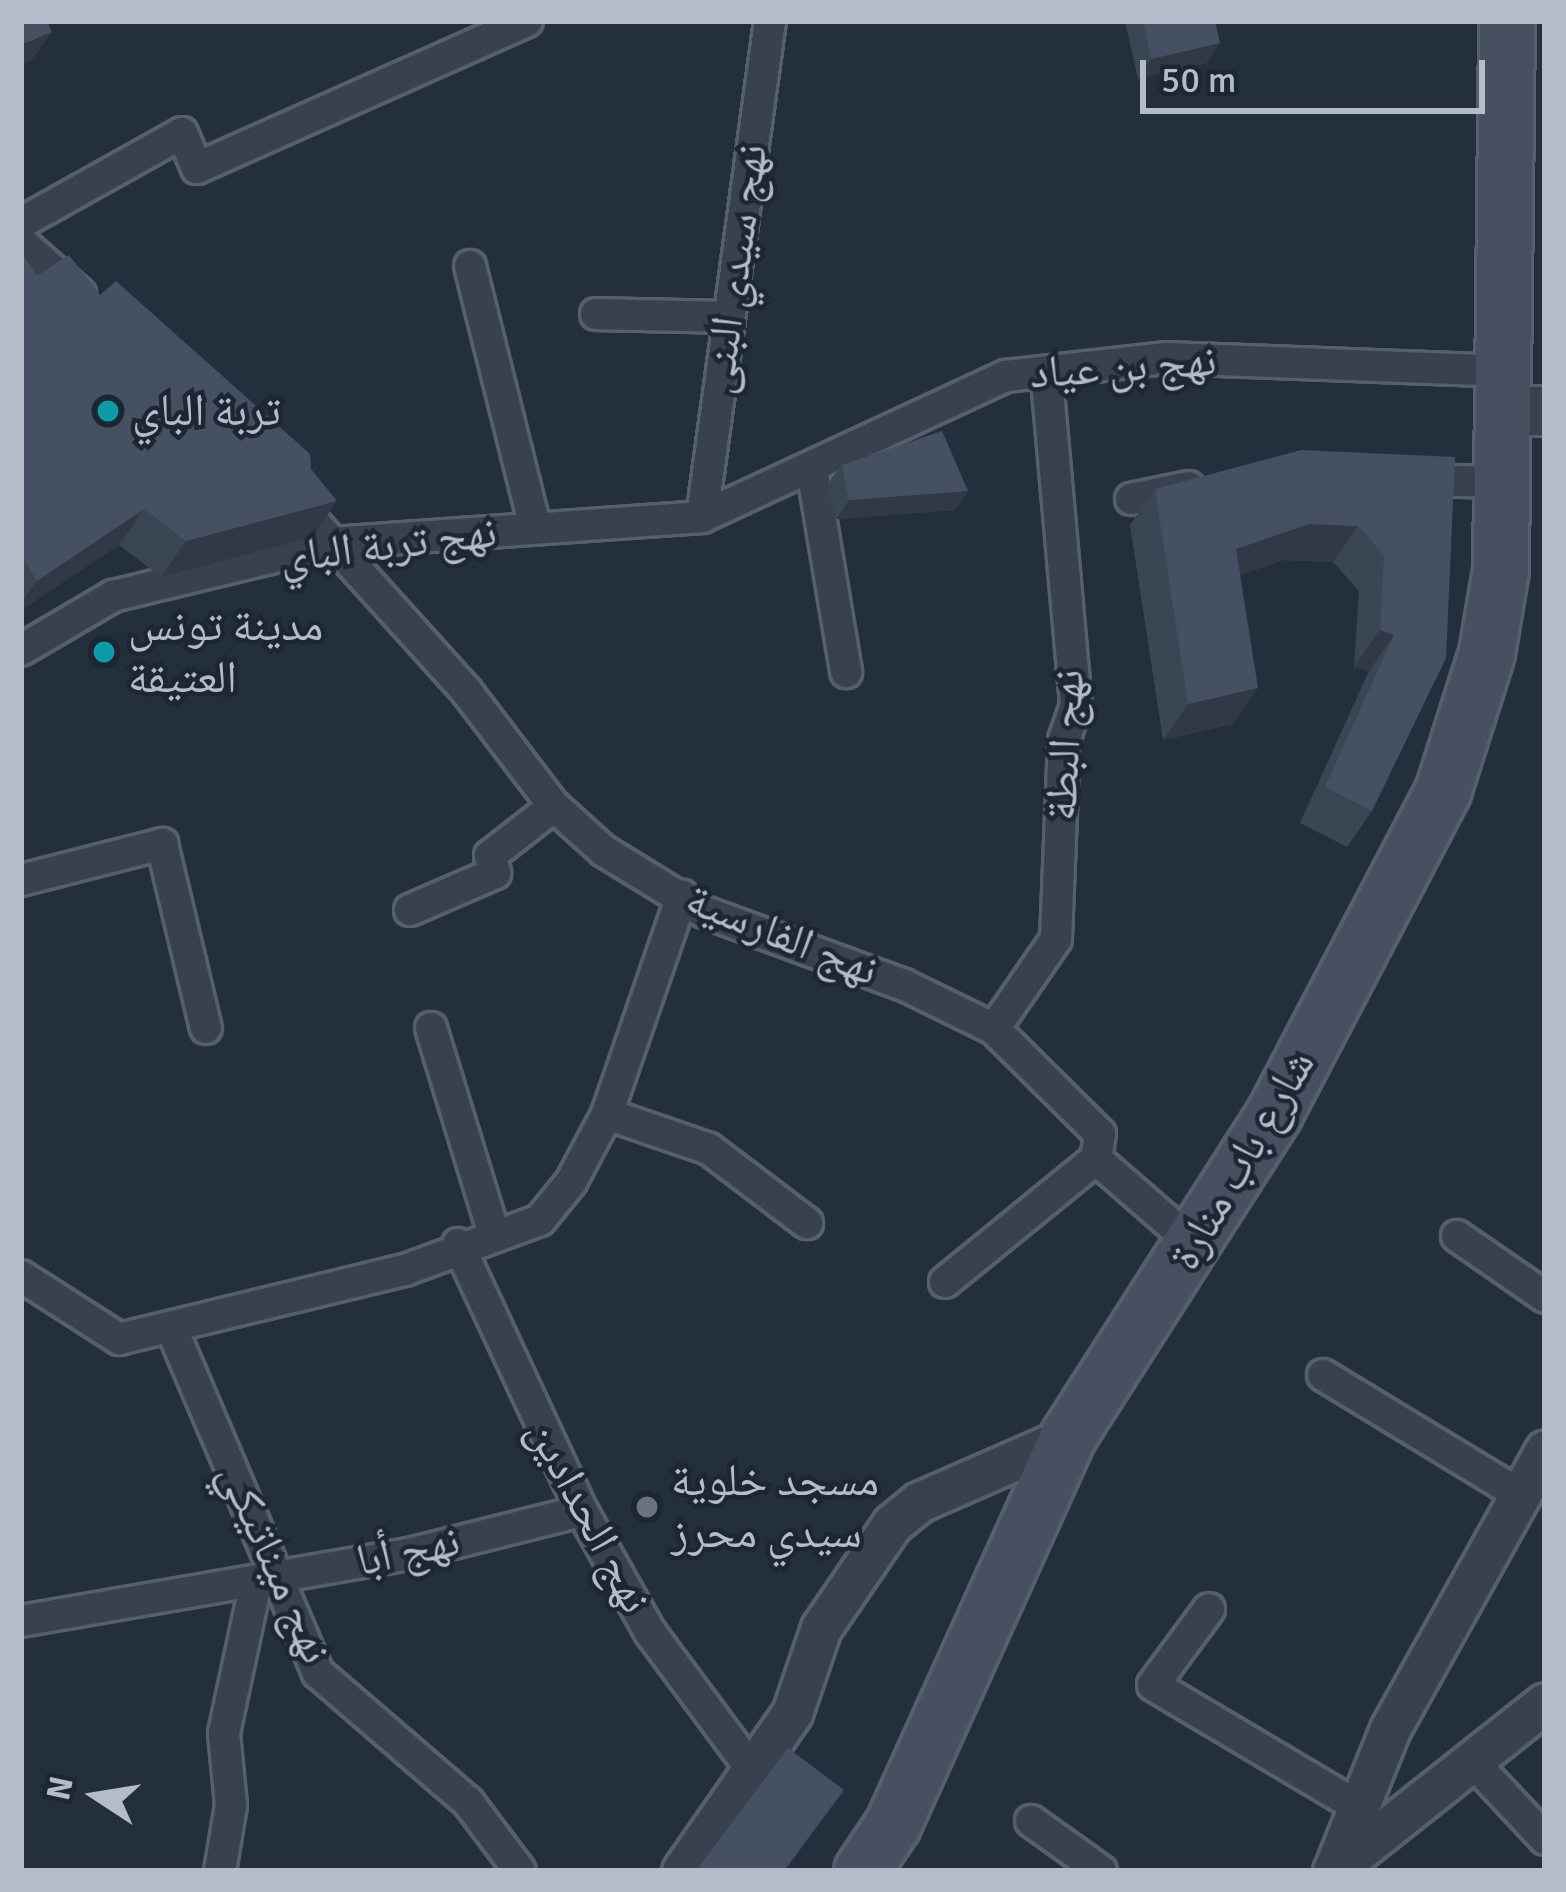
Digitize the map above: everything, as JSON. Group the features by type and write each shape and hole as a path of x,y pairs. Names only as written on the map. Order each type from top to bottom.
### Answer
{"main road":[{"name":"شارع باب منارة","path":"862,1871 893,1825 1068,1437 1275,1114 1443,791 1487,652 1517,398 1507,21"}],"street":[{"path":"21,223 182,133 197,168 526,21"},
{"name":"نهج سيدي البنى","path":"702,517 770,21"},
{"path":"27,256 109,319"},
{"path":"470,266 535,527"},
{"path":"596,314 728,316"},
{"name":"نهج بن عياد","path":"702,517 1006,376 1167,358 1517,398"},
{"name":"نهج البطة","path":"994,1029 1056,939 1064,740 1076,705 1046,372"},
{"path":"812,468 846,672"},
{"name":"نهج الفارسية","path":"283,474 332,543 467,692 554,806 604,851 682,896 994,1029 1100,1134 1096,1159 1195,1245"},
{"path":"1386,479 1505,482"},
{"path":"1131,499 1220,480"},
{"name":"نهج تربة الباي","path":"21,650 113,596 332,543 702,517"},
{"path":"410,910 496,873 490,856 554,806"},
{"path":"21,880 162,844 206,1028"},
{"path":"21,1276 119,1339 405,1270 458,1244 540,1220 571,1182 607,1114 682,896"},
{"path":"431,1028 494,1234"},
{"path":"607,1114 710,1149 807,1223"},
{"path":"945,1282 1096,1159"},
{"path":"1457,1237 1545,1298"},
{"name":"نهج الحدادين","path":"458,1244 582,1511 650,1632 752,1770"},
{"name":"نهج ميناتيكي","path":"171,1327 268,1578 318,1673 468,1802 520,1871"},
{"path":"1322,1375 1514,1490"},
{"path":"682,1871 804,1692 821,1628 892,1524 919,1502 1068,1437"},
{"path":"1333,1870 1354,1805 1430,1650 1545,1450"},
{"name":"نهج أبا","path":"21,1621 409,1554 582,1511"},
{"path":"220,1871 231,1805 224,1733 268,1578"},
{"path":"1209,1609 1153,1684 1354,1805"},
{"path":"1333,1870 1545,1703"},
{"path":"1474,1763 1545,1840"},
{"path":"1031,1821 1101,1871"}],"building":[{"path":"21,21 47,21 52,32 21,45"},
{"path":"1143,21 1215,21 1220,43 1151,59"},
{"name":"تربة الباي","path":"21,252 37,276 69,255 100,295 116,281 310,454 311,469 337,501 186,541 144,509 37,581 21,554 21,321 25,319 21,314"},
{"path":"942,431 968,491 849,500 842,465"},
{"path":"1301,450 1455,457 1446,658 1372,811 1325,787 1394,635 1380,630 1384,555 1358,526 1309,524 1236,549 1258,688 1188,704 1155,489"},
{"path":"788,1748 844,1790 784,1871 704,1871 699,1867"}],"place":[{"name":"تربة الباي","path":"108,411"},
{"name":"مدينة تونس العتيقة","path":"104,652"},
{"name":"مسجد خلوية سيدي محرز","path":"647,1507"}]}
